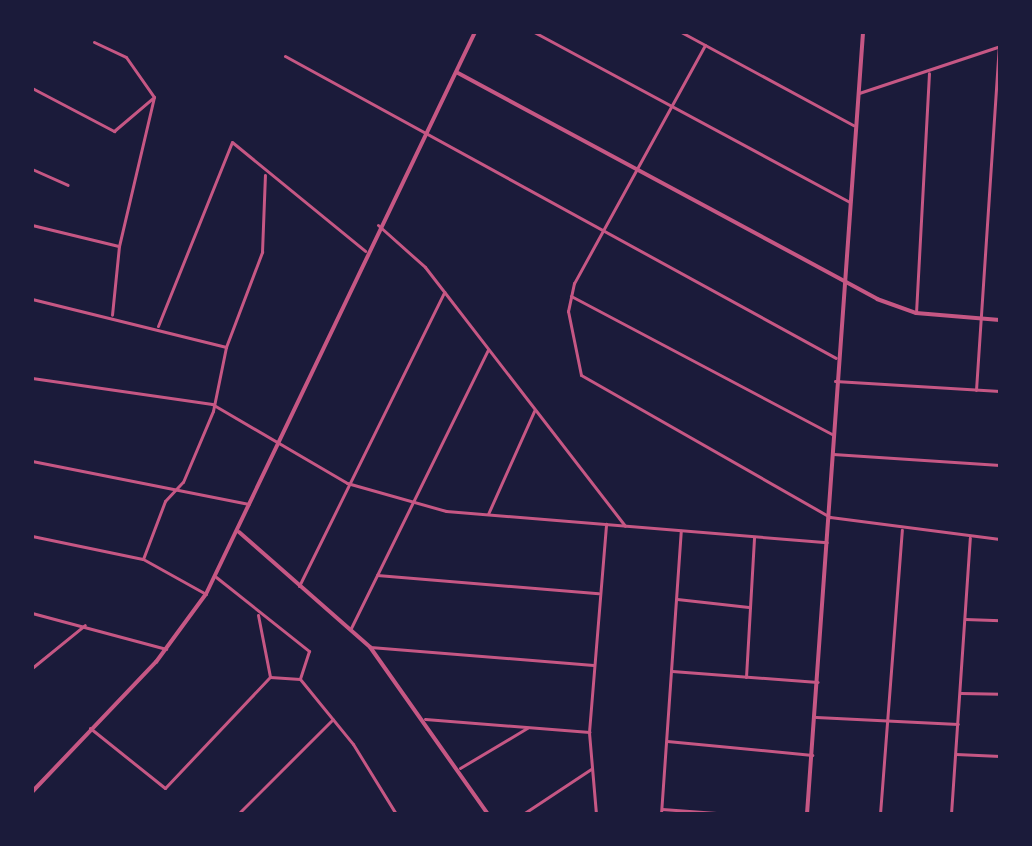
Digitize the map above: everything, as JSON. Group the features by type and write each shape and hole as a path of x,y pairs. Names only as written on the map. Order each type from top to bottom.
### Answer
{"street":[{"path":"33,790 166,649 216,577 365,251 458,73 475,32"},
{"path":"534,32 850,202"},
{"path":"681,32 853,125"},
{"path":"807,814 830,517 836,358 863,32"},
{"path":"94,42 126,57 154,97 119,246 112,315"},
{"path":"705,45 570,295 574,357 593,389 830,517 902,530 1000,539"},
{"path":"858,94 929,73 999,47 976,390"},
{"path":"285,56 601,234 836,358"},
{"path":"458,73 843,283 916,313 1000,320"},
{"path":"916,313 929,73"},
{"path":"32,88 114,131 154,97"},
{"path":"158,326 224,149 232,142 248,151 265,175 365,251"},
{"path":"32,169 68,185"},
{"path":"143,559 212,404 226,347 262,252 265,175"},
{"path":"32,225 119,246"},
{"path":"378,225 444,292 625,526"},
{"path":"299,586 347,483 444,292"},
{"path":"570,295 832,434"},
{"path":"32,299 158,326 226,347"},
{"path":"351,628 488,350"},
{"path":"32,378 212,404 347,483 414,501 488,514 828,542"},
{"path":"835,381 1000,391"},
{"path":"488,514 534,411"},
{"path":"833,454 1000,465"},
{"path":"32,461 178,485 249,504"},
{"path":"596,814 589,732 606,524"},
{"path":"880,814 902,530"},
{"path":"681,531 661,812 730,814"},
{"path":"239,532 370,647 460,768 488,814"},
{"path":"32,536 143,559 206,594"},
{"path":"746,677 754,537"},
{"path":"951,814 970,538"},
{"path":"377,575 598,593"},
{"path":"216,577 258,615 309,651 300,679"},
{"path":"677,599 751,607"},
{"path":"32,613 166,649"},
{"path":"258,615 270,677"},
{"path":"965,619 1000,620"},
{"path":"32,668 85,625"},
{"path":"370,647 593,665"},
{"path":"672,671 818,682"},
{"path":"270,677 300,679 333,719 396,814"},
{"path":"90,728 161,788 177,782 270,677"},
{"path":"961,693 1000,694"},
{"path":"816,717 958,724"},
{"path":"238,814 333,719"},
{"path":"425,719 589,732"},
{"path":"460,768 527,728"},
{"path":"667,741 812,755"},
{"path":"956,754 1000,756"},
{"path":"523,814 591,769"}]}
